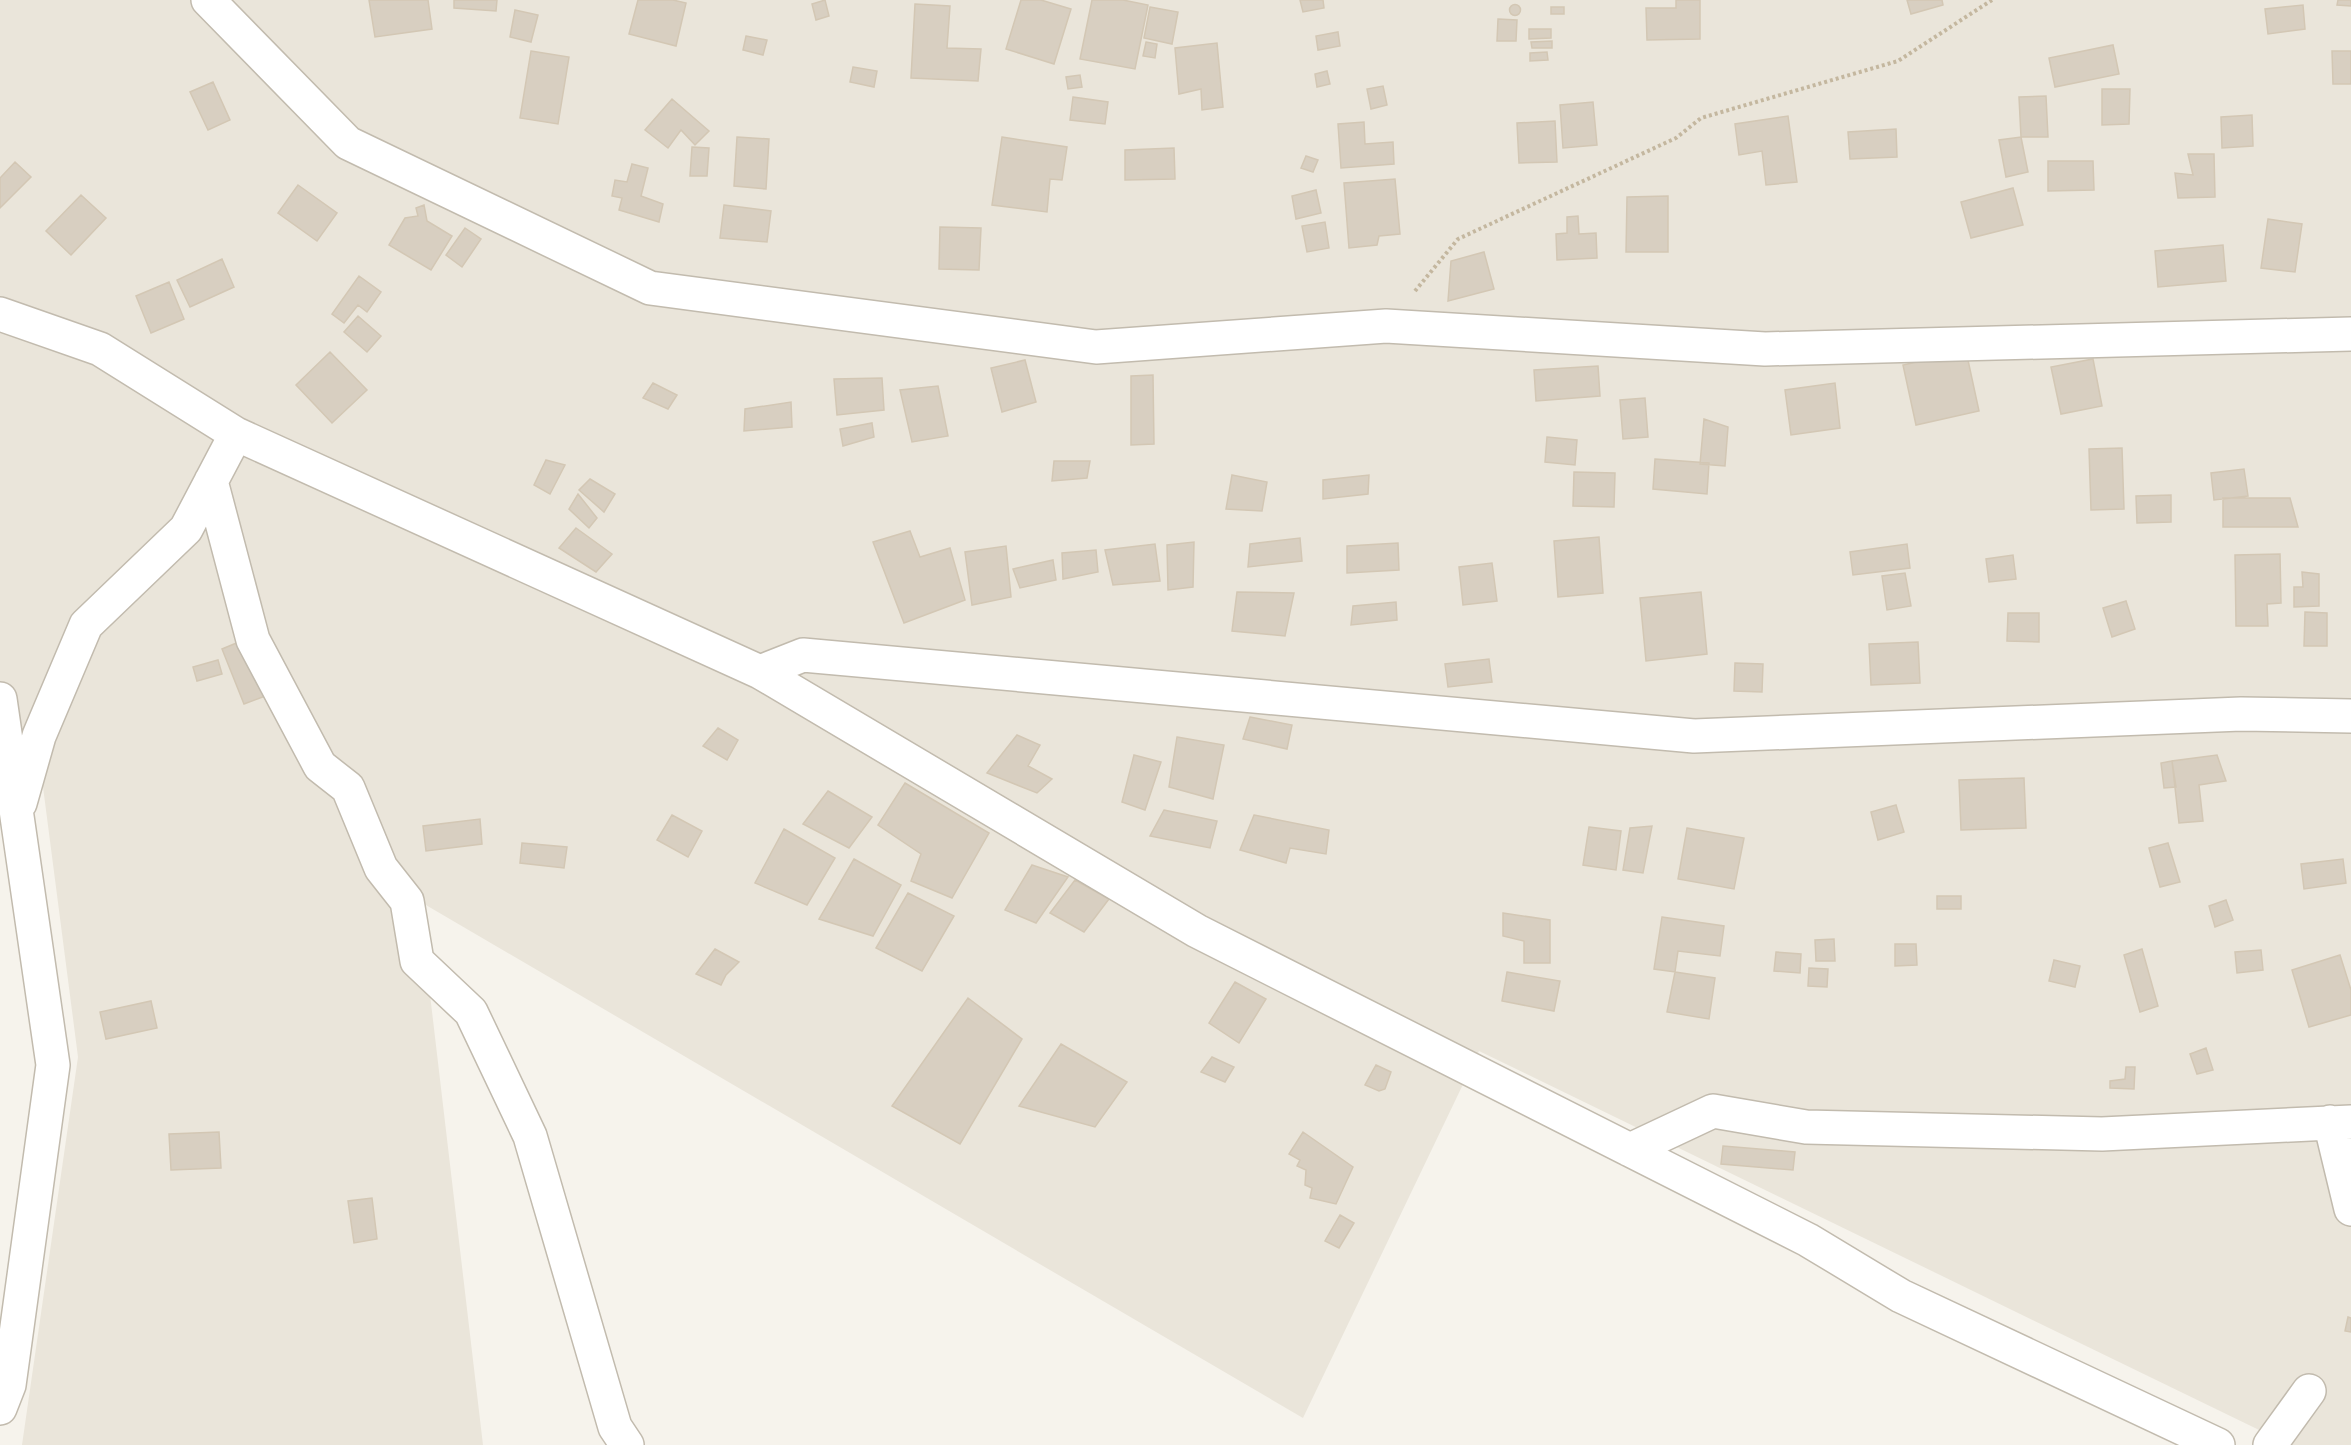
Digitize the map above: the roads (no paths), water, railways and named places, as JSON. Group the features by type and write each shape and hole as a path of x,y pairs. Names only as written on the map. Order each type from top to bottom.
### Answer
{"street":[{"path":"208,0 348,143 650,288 1096,347 1386,326 1765,349 2351,334"},
{"path":"0,314 100,349 236,434 760,672 1197,931 1808,1240 1901,1296 2218,1445"},
{"path":"17,814 39,736 86,625 186,529 236,434"},
{"path":"212,481 253,640 320,766 348,788 381,867 406,901 417,961 471,1012 530,1136 615,1427 627,1445"},
{"path":"760,672 803,655 1694,736 2241,714 2351,716"},
{"path":"0,699 53,1065 9,1385 0,1408"},
{"path":"1630,1150 1713,1111 1806,1127 2090,1134 2340,1122 2351,1209"},
{"path":"2270,1445 2309,1391"}]}
